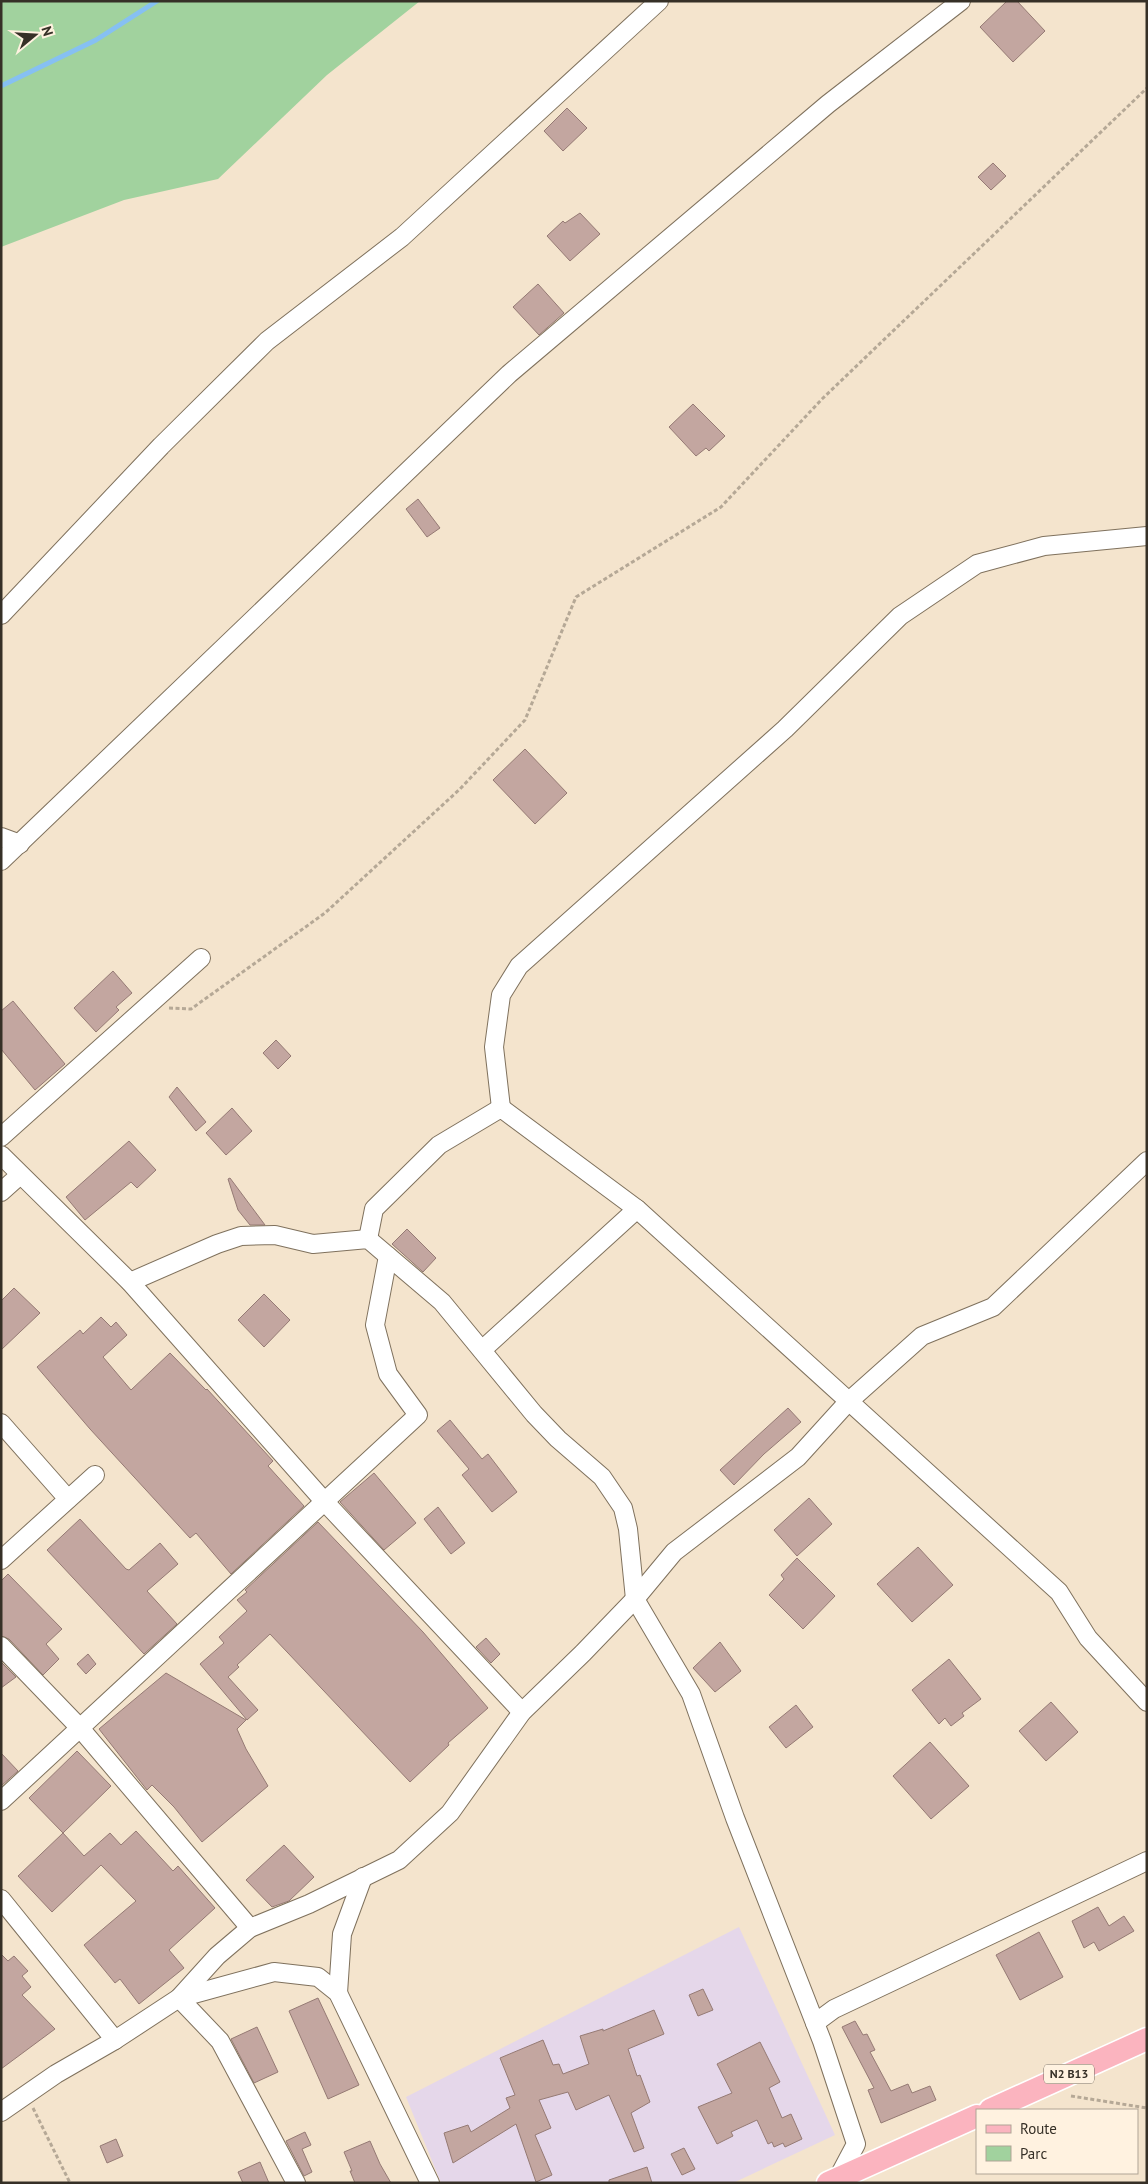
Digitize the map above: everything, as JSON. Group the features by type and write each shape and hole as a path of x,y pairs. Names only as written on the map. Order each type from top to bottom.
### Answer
{"main road":[{"name":"N2 B13","path":"992,2109 1147,2039"},
{"path":"833,2180 976,2116"}],"street":[{"path":"1,615 161,446 267,341 402,237 659,1"},
{"path":"1,861 509,374 828,104 961,1"},
{"path":"1147,536 1044,546 977,564 900,616 785,729 518,966 501,996 494,1047 501,1108 636,1209 1059,1592 1088,1638 1147,1702"},
{"path":"1,837 20,844"},
{"path":"1,1137 201,958"},
{"path":"368,1239 374,1209 439,1144 501,1108"},
{"path":"1,1155 130,1282 324,1501 522,1712"},
{"path":"1,2112 26,2094 115,2040 179,1998 216,1956 250,1928 309,1904 399,1860 450,1813 522,1712 583,1653 635,1598 674,1552 798,1457 848,1402 922,1336 993,1307 1147,1161"},
{"path":"1,1192 20,1175"},
{"path":"482,1350 636,1209"},
{"path":"130,1282 217,1244 241,1236 276,1235 313,1244 368,1239 442,1302 546,1427 602,1477 623,1508 628,1529 635,1598 691,1694 735,1818 816,2023 856,2144 833,2180"},
{"path":"1,1801 418,1415 388,1374 375,1324 388,1256"},
{"path":"1,1423 68,1499"},
{"path":"1,1560 95,1475"},
{"path":"1,1646 80,1728 250,1928"},
{"path":"816,2023 834,2009 1147,1860"},
{"path":"338,1993 342,1934 364,1878"},
{"path":"1,1899 115,2040"},
{"path":"179,1998 274,1972 318,1976 338,1993 430,2183"},
{"path":"179,1998 220,2041 296,2183"}],"path":[{"path":"146,1007 191,1009 325,913 446,802 525,720 576,597 721,507 822,399 1147,88"},
{"path":"26,2094 70,2183"},
{"path":"1067,2095 1147,2108"}],"shaded area":[{"path":"739,1927 835,2135 733,2183 441,2183 406,2097"}],"green space":[{"path":"1,1 420,1 327,75 218,179 124,200 1,247"}],"building":[{"path":"1007,1 1017,1 1045,31 1013,62 980,27"},
{"path":"567,108 587,128 563,151 544,131"},
{"path":"993,163 1006,176 991,190 978,177"},
{"path":"580,213 600,234 570,261 547,236 563,221 565,223"},
{"path":"538,284 564,313 539,335 513,307"},
{"path":"693,404 725,436 709,451 706,448 696,456 669,427"},
{"path":"418,499 440,528 427,537 406,509"},
{"path":"525,749 567,793 535,824 493,780"},
{"path":"113,971 132,993 116,1007 119,1010 96,1032 74,1008"},
{"path":"13,1001 65,1064 35,1090 1,1049 1,1011"},
{"path":"276,1040 291,1056 278,1069 263,1053"},
{"path":"177,1087 206,1122 196,1131 169,1097"},
{"path":"232,1108 252,1131 226,1155 206,1133"},
{"path":"129,1141 156,1170 137,1188 131,1182 85,1220 66,1197"},
{"path":"230,1178 265,1225 250,1225 238,1210 228,1179"},
{"path":"407,1229 436,1258 423,1272 392,1244"},
{"path":"14,1288 40,1313 1,1350 1,1301"},
{"path":"264,1294 290,1320 264,1347 238,1320"},
{"path":"101,1317 111,1327 116,1322 127,1335 103,1357 131,1390 170,1353 207,1389 273,1461 268,1466 304,1506 231,1574 196,1533 190,1538 90,1429 37,1367 80,1330 83,1334"},
{"path":"788,1408 801,1422 764,1454 734,1485 720,1470"},
{"path":"450,1420 482,1459 488,1454 517,1492 492,1512 462,1475 469,1469 437,1431"},
{"path":"374,1473 416,1523 384,1550 340,1502"},
{"path":"809,1498 832,1524 797,1556 774,1530"},
{"path":"438,1507 465,1543 451,1554 424,1519"},
{"path":"80,1519 126,1569 129,1570 160,1543 178,1564 147,1591 177,1624 144,1654 47,1550"},
{"path":"318,1522 423,1632 488,1708 448,1743 449,1745 410,1782 270,1634 237,1665 239,1667 228,1677 258,1710 247,1720 200,1664 224,1643 219,1637 247,1611 237,1600 247,1592 245,1590"},
{"path":"918,1547 953,1585 912,1622 877,1584"},
{"path":"797,1558 835,1596 803,1629 769,1595 784,1579 781,1575"},
{"path":"8,1574 62,1629 46,1644 59,1659 43,1675 9,1639 1,1636 1,1581"},
{"path":"486,1638 500,1654 491,1663 476,1647"},
{"path":"720,1642 741,1671 715,1692 693,1668"},
{"path":"88,1654 96,1664 86,1674 77,1664"},
{"path":"949,1659 981,1699 962,1713 964,1716 951,1726 945,1718 939,1724 912,1690"},
{"path":"1,1662 16,1677 1,1688"},
{"path":"166,1673 246,1720 237,1729 246,1749 268,1786 202,1842 174,1807 152,1785 147,1790 99,1729"},
{"path":"1051,1702 1078,1732 1046,1761 1019,1731"},
{"path":"796,1705 813,1727 786,1748 769,1727"},
{"path":"930,1742 969,1786 931,1819 893,1776"},
{"path":"77,1751 111,1786 63,1833 29,1798"},
{"path":"1,1753 18,1771 1,1786"},
{"path":"136,1831 173,1871 178,1866 215,1908 169,1950 184,1968 139,2004 120,1979 115,1983 84,1945 136,1901 101,1865 52,1912 18,1876 63,1833 84,1856 110,1833 121,1845"},
{"path":"284,1845 314,1877 289,1901 272,1907 246,1880"},
{"path":"1098,1907 1109,1926 1124,1916 1134,1931 1099,1951 1094,1942 1084,1948 1072,1921"},
{"path":"1039,1932 1063,1977 1020,2000 996,1955"},
{"path":"1,1954 8,1961 14,1956 28,1971 22,1976 31,1987 22,1995 55,2029 1,2069"},
{"path":"703,1989 713,2010 698,2016 689,1995"},
{"path":"318,1998 359,2085 328,2099 289,2011"},
{"path":"654,2010 664,2034 628,2049 637,2076 640,2075 650,2102 631,2113 644,2148 634,2152 609,2095 576,2110 568,2092 539,2100 551,2128 535,2135 552,2175 536,2182 516,2124 453,2163 444,2133 468,2125 471,2132 510,2108 506,2098 515,2095 500,2058 543,2040 553,2065 559,2064 563,2074 589,2064 580,2036 603,2029 603,2031"},
{"path":"855,2021 863,2035 867,2034 875,2050 870,2052 891,2091 908,2084 912,2093 930,2086 936,2100 881,2123 868,2090 874,2088 842,2027"},
{"path":"257,2027 278,2072 254,2083 231,2039"},
{"path":"760,2042 780,2082 769,2088 782,2118 791,2114 802,2139 785,2147 783,2143 774,2147 772,2142 768,2144 757,2120 731,2132 733,2136 717,2144 698,2107 732,2093 717,2064"},
{"path":"305,2132 311,2145 302,2149 312,2172 304,2176 286,2141"},
{"path":"116,2139 123,2156 107,2163 100,2146"},
{"path":"370,2141 391,2183 355,2183 344,2152"},
{"path":"684,2148 695,2169 682,2175 671,2154"},
{"path":"260,2162 269,2183 243,2183 238,2172"},
{"path":"647,2167 652,2183 609,2183 609,2180"}],"waterway":[{"path":"1,86 96,40 157,1"}]}
